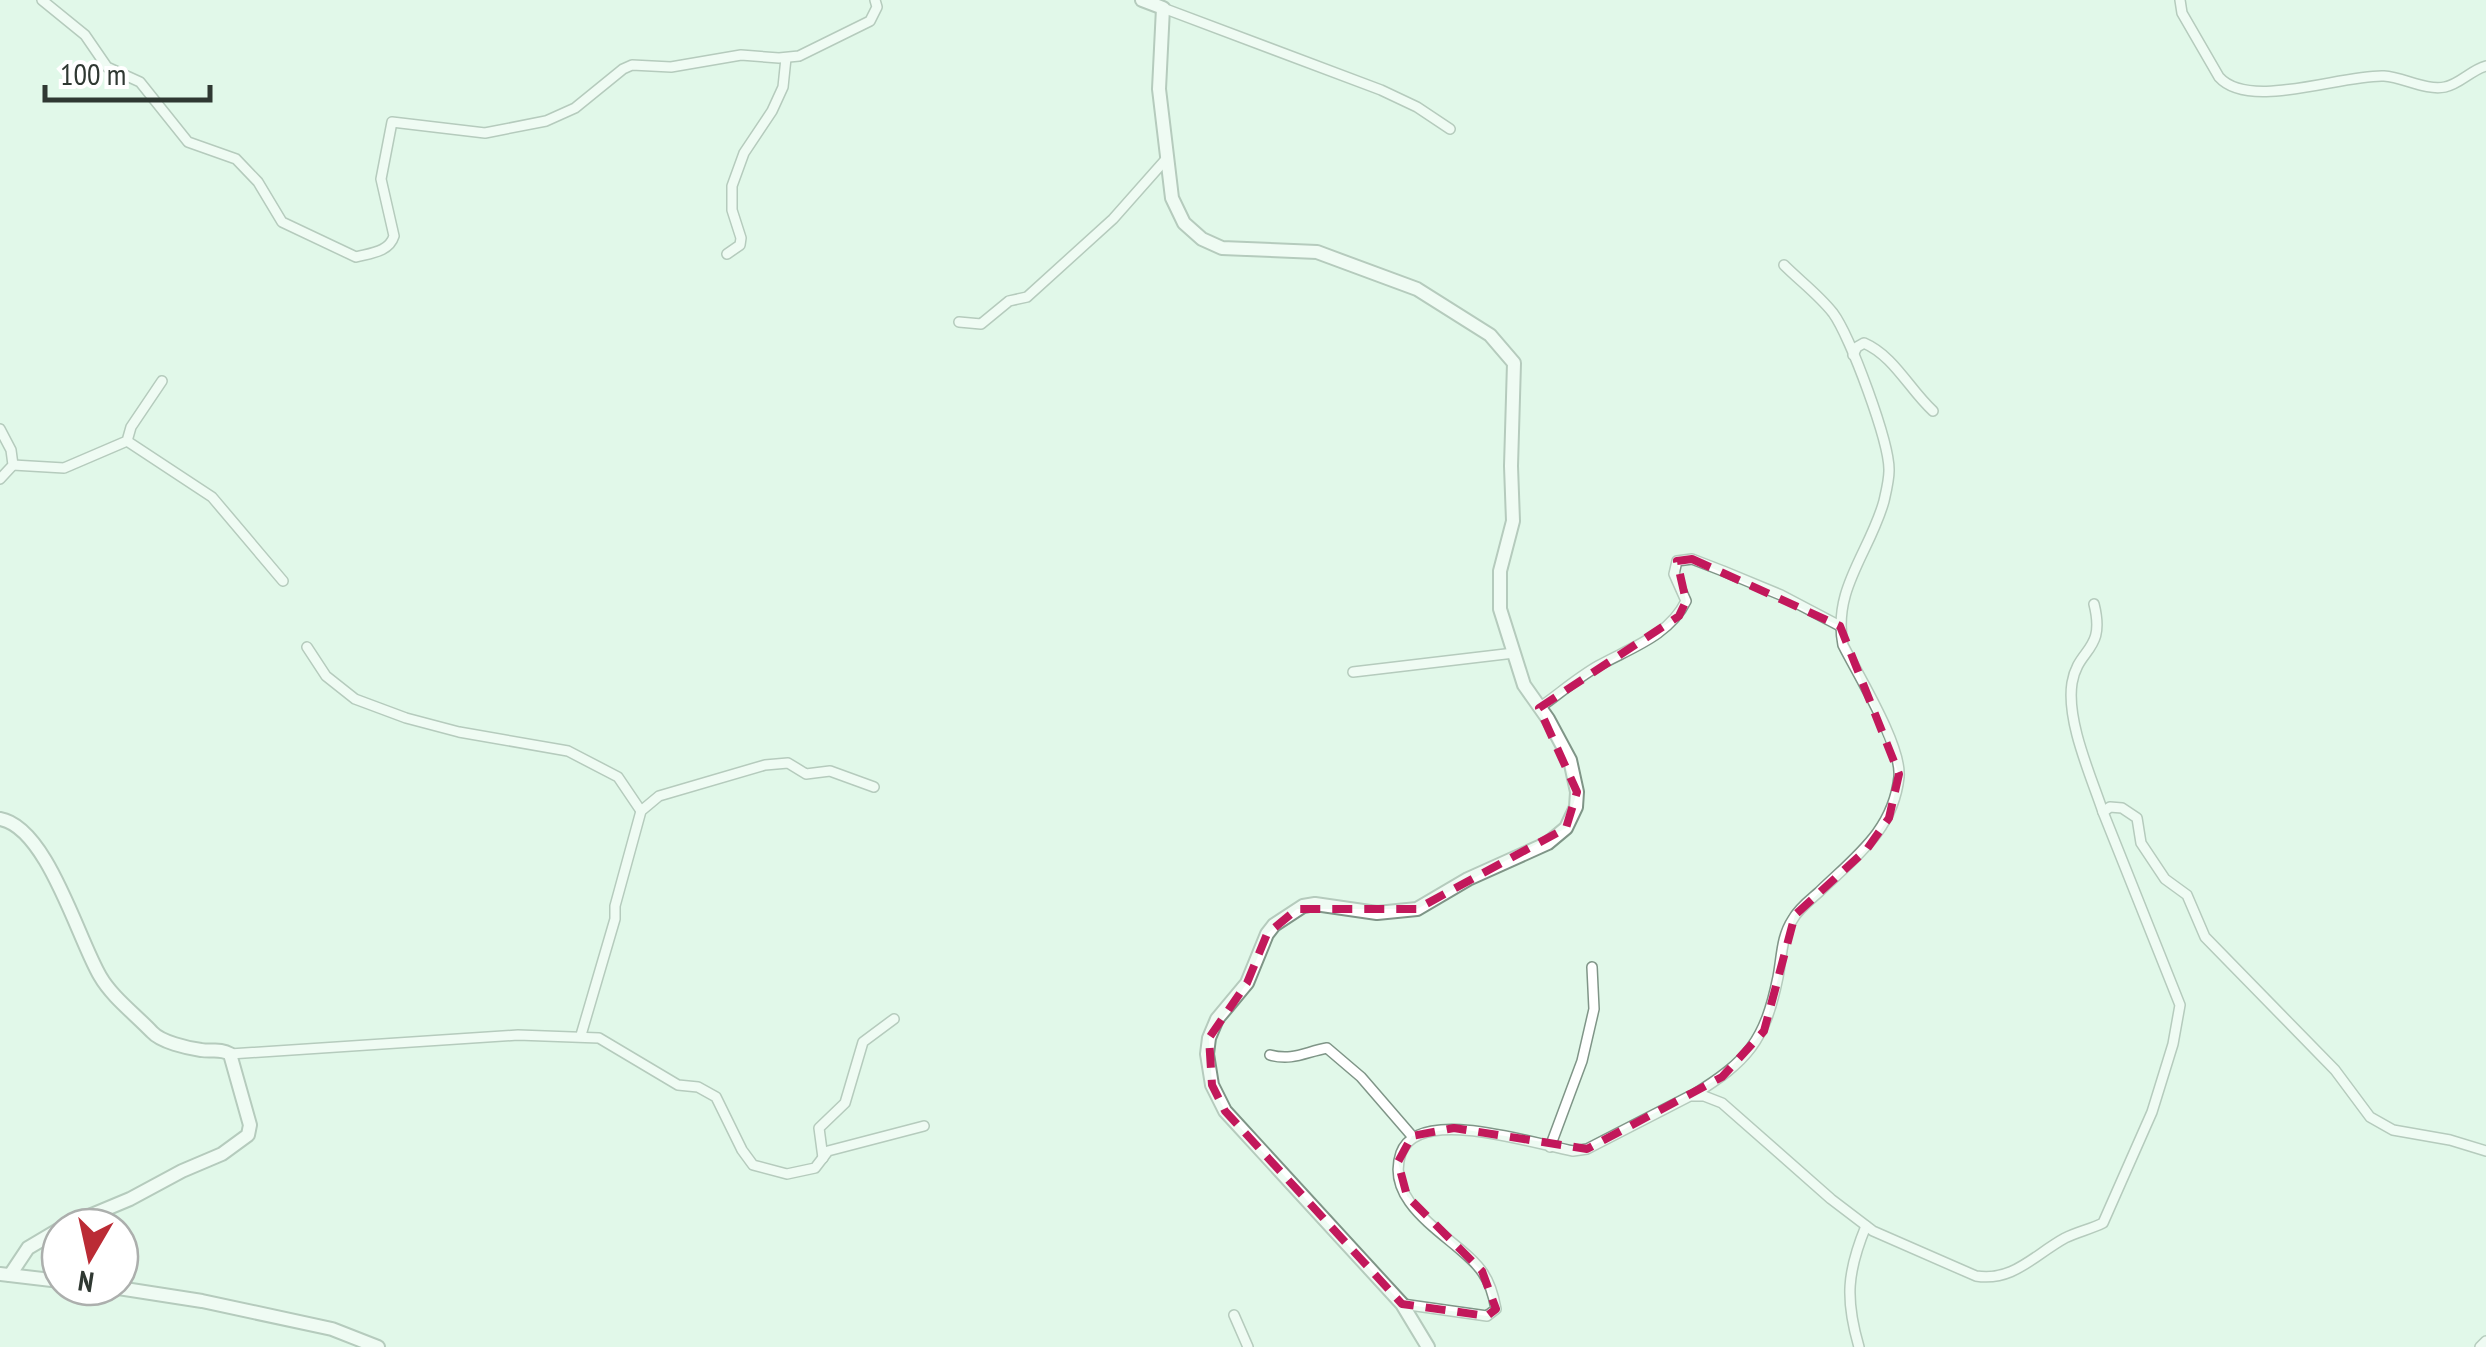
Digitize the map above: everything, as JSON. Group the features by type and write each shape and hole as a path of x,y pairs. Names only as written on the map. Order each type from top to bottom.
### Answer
{"street":[{"path":"42,0 85,35 107,66 140,82 188,142 236,159 258,182 277,216 288,226 356,258 385,248 394,236 381,179 392,122 485,133 558,118 623,68 671,67 741,55 786,58 825,46 870,21 875,0"},
{"path":"1142,0 1381,90 1417,107 1450,130"},
{"path":"2180,0 2182,13 2227,86 2283,91 2316,87 2332,80 2383,76 2444,87 2486,66"},
{"path":"1163,8 1158,89 1174,207 1184,223 1210,243 1248,251 1306,250 1436,299 1490,335 1514,363 1513,521 1498,595 1502,622 1524,685 1565,750 1574,777 1576,807 1566,828 1548,843 1468,879 1417,908 1377,913 1315,904 1296,909 1266,934 1247,984 1217,1020 1206,1054 1212,1085 1225,1110 1402,1304 1428,1347"},
{"path":"727,254 740,245 741,238 730,194 736,169 778,99 786,58"},
{"path":"959,322 981,324 1009,302 1027,296 1112,218 1167,158"},
{"path":"1402,1304 1487,1316 1496,1309 1482,1271 1432,1230 1407,1196 1398,1162 1412,1136 1430,1129 1454,1128 1573,1151 1588,1149 1722,1076 1748,1053 1764,1031 1786,932 1795,915 1867,850 1889,818 1900,774 1894,747 1844,645 1840,626 1842,599 1884,502 1890,469 1854,356 1834,315 1784,265"},
{"path":"1854,356 1857,347 1864,343 1882,351 1915,394 1933,410"},
{"path":"13,465 64,468 126,441 162,381"},
{"path":"0,429 11,450 13,465"},
{"path":"126,441 212,497 283,580"},
{"path":"0,479 13,465"},
{"path":"1539,708 1586,674 1656,635 1679,616 1686,601 1674,574 1677,561 1708,565 1781,595 1840,626"},
{"path":"1690,1096 1722,1103 1866,1226 1976,1276 1991,1279 2011,1274 2068,1236 2104,1223 2152,1112 2180,1006 2102,812 2077,732 2071,687 2098,634 2094,604"},
{"path":"307,647 326,676 355,699 459,732 568,752 618,778 641,812"},
{"path":"1354,672 1514,653"},
{"path":"580,1035 615,919 614,906 641,812 659,796 788,763 806,774 830,771 874,788"},
{"path":"2102,812 2110,807 2122,808 2136,818 2141,843 2165,878 2187,895 2205,936 2335,1070 2370,1116 2393,1130 2486,1150"},
{"path":"0,819 16,824 24,832 56,877 98,974 116,996 160,1038 196,1050 225,1050 230,1054 247,1111 248,1135 222,1154 111,1207"},
{"path":"1550,1146 1582,1061 1594,1010 1592,967"},
{"path":"822,1158 819,1128 844,1103 862,1042 894,1019"},
{"path":"230,1054 518,1035 599,1038 678,1085 698,1088 716,1097 753,1165 787,1174 808,1172 828,1150 924,1126"},
{"path":"1270,1055 1299,1058 1327,1048 1361,1077 1412,1136"},
{"path":"1859,1347 1850,1316 1848,1280 1866,1226"},
{"path":"5,1274 28,1248 40,1241"},
{"path":"5,1274 40,1278"},
{"path":"140,1291 332,1329 378,1347"},
{"path":"1234,1314 1248,1347"},
{"path":"2480,1347 2486,1341"}],"highlighted area":[{"path":"1692,559 1840,626 1899,774 1889,818 1867,849 1795,915 1764,1031 1722,1077 1587,1149 1454,1128 1412,1136 1398,1162 1407,1196 1482,1271 1496,1309 1487,1316 1402,1304 1225,1111 1212,1085 1209,1038 1247,983 1267,934 1297,909 1417,909 1566,828 1577,792 1539,708 1679,616 1686,601 1677,561"}]}
